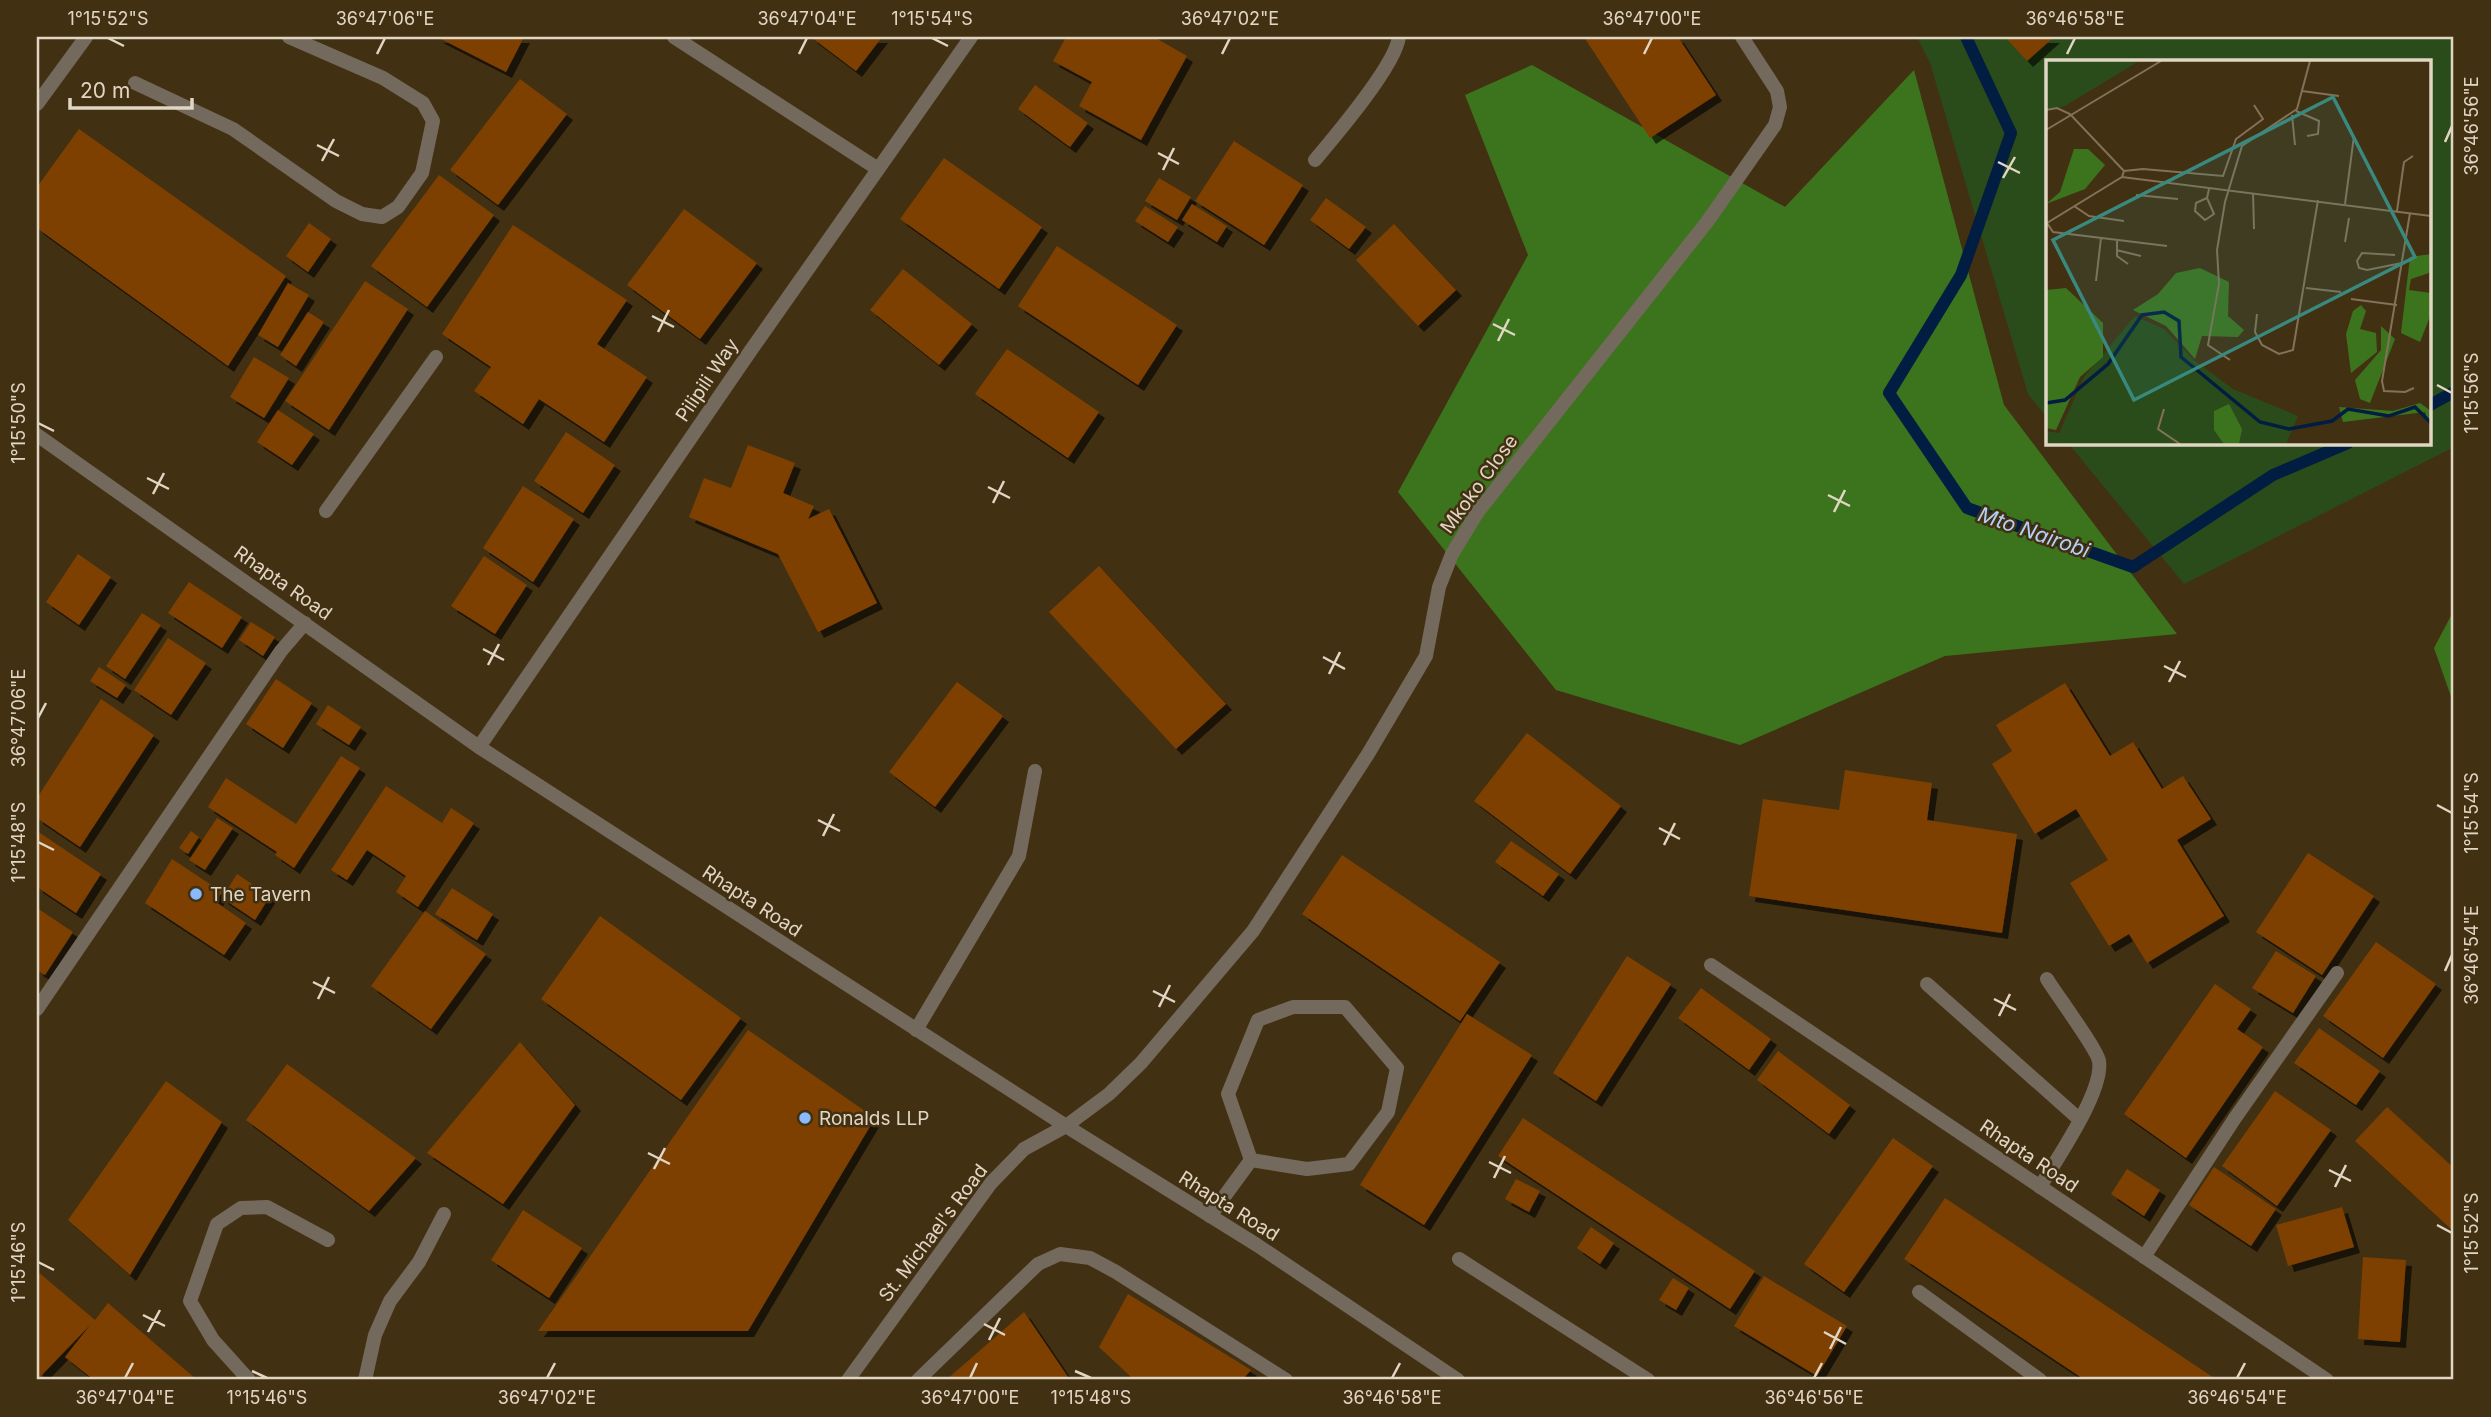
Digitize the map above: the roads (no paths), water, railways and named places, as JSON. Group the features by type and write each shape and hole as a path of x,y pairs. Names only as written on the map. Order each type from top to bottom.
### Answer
{"street":[{"path":"37,104 86,37"},
{"path":"135,83 233,129 336,201 362,214 382,216 398,207 422,173 433,121 423,103 383,78 289,37"},
{"path":"674,37 878,169"},
{"name":"Pilipili Way","path":"479,747 749,353 971,37"},
{"path":"1315,160 1350,118 1387,65 1399,37"},
{"name":"Mkoko Close","path":"1066,1126 1109,1094 1141,1063 1253,931 1368,754 1426,656 1439,587 1452,554 1477,513 1707,222 1775,125 1780,107 1777,91 1742,37"},
{"path":"326,511 436,357"},
{"name":"Rhapta Road","path":"37,435 479,747 916,1030 1210,1216 1458,1380"},
{"path":"37,1009 281,651 306,623"},
{"path":"916,1030 1019,856 1035,771"},
{"name":"Rhapta Road","path":"1711,965 2327,1380"},
{"path":"2144,1257 2235,1118 2337,973"},
{"path":"2040,1187 2093,1095 2099,1076 2099,1059 2047,979"},
{"path":"1927,984 2079,1119"},
{"path":"1293,1007 1345,1007 1397,1068 1388,1112 1349,1164 1307,1169 1251,1160 1228,1094 1258,1020 1293,1007"},
{"name":"St. Michael's Road","path":"848,1380 991,1183 1024,1149 1066,1126"},
{"path":"1210,1216 1251,1160"},
{"path":"249,1380 213,1340 190,1301 218,1224 240,1208 267,1207 328,1240"},
{"path":"366,1380 375,1335 390,1301 419,1262 444,1214"},
{"path":"918,1380 1038,1264 1060,1254 1090,1258 1116,1272 1286,1380"},
{"path":"1459,1259 1648,1380"},
{"path":"1919,1292 2040,1380"}],"waterway":[{"name":"Mto Nairobi","path":"1966,37 2011,133 1961,275 1889,393 1967,508 2133,567 2273,475 2346,444"},
{"name":"Mto Nairobi","path":"2432,404 2454,392"}],"place":[{"name":"The Tavern","path":"196,894"},
{"name":"Ronalds LLP","path":"805,1118"}]}
